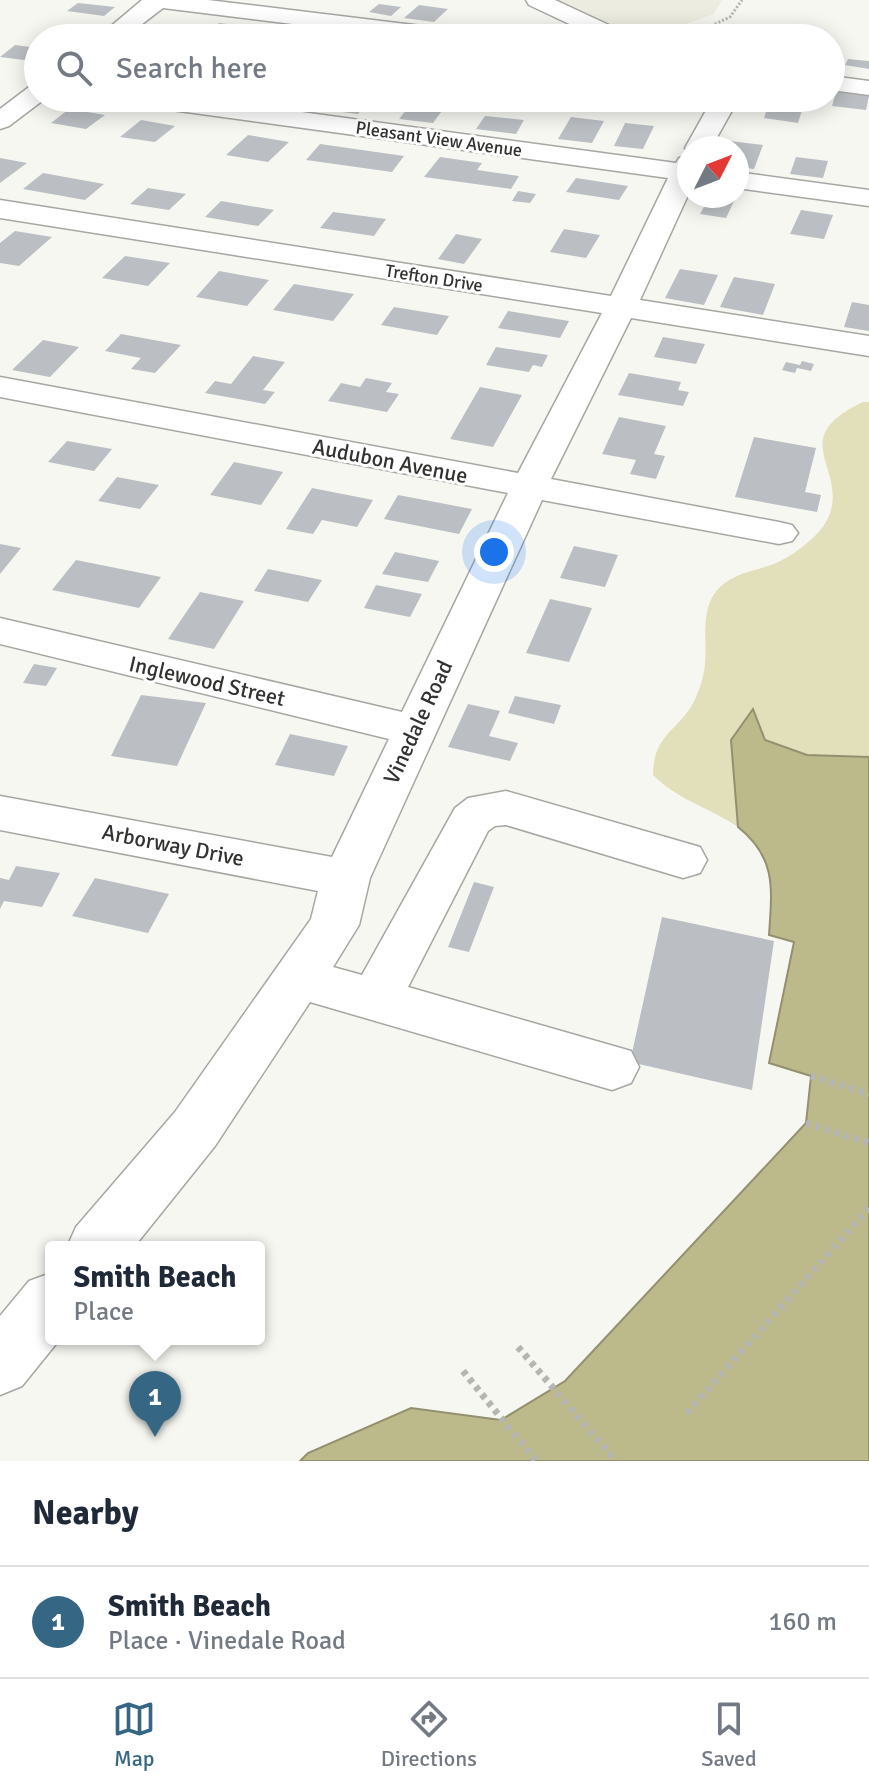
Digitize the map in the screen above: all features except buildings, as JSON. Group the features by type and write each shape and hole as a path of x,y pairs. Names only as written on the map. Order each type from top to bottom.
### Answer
{"street":[{"path":"126,24 156,0 350,24"},
{"path":"537,0 588,24"},
{"path":"13,81 24,82"},
{"path":"845,85 869,88"},
{"path":"0,121 24,103"},
{"name":"Pleasant View Avenue","path":"258,112 677,162"},
{"name":"Vinedale Road","path":"705,136 718,112"},
{"path":"749,182 869,198"},
{"name":"Vinedale Road","path":"102,1241 195,1129 334,925 346,878 415,730 529,487 677,191"},
{"name":"Trefton Drive","path":"0,209 869,346"},
{"name":"Audubon Avenue","path":"0,387 779,533"},
{"name":"Inglewood Street","path":"0,631 415,730"},
{"path":"375,1000 471,820 484,810 506,808 683,860"},
{"name":"Arborway Drive","path":"0,813 346,878"},
{"path":"298,978 612,1067"},
{"path":"0,1364 45,1309"}],"path":[{"path":"715,24 730,17 742,0"},
{"path":"811,1076 869,1094"},
{"path":"806,1123 869,1143"},
{"path":"687,1413 869,1208"},
{"path":"518,1347 616,1461"},
{"path":"463,1371 536,1461"}],"shaded area":[{"path":"526,0 722,0 714,14 686,24 575,24"},
{"path":"863,402 869,402 869,757 807,755 765,740 752,710 731,740 738,827 662,783 653,775 654,761 663,740 690,708 699,689 705,666 707,613 714,595 734,577 788,557 824,526 832,502 832,486 823,443 827,429 839,416"},
{"path":"753,709 765,740 807,755 869,757 869,1461 300,1461 308,1453 411,1408 501,1420 565,1381 806,1123 811,1076 769,1063 794,942 769,935 771,889 766,863 760,850 738,827 731,740"}],"place":[{"name":"Smith Beach","path":"155,1437"}]}
